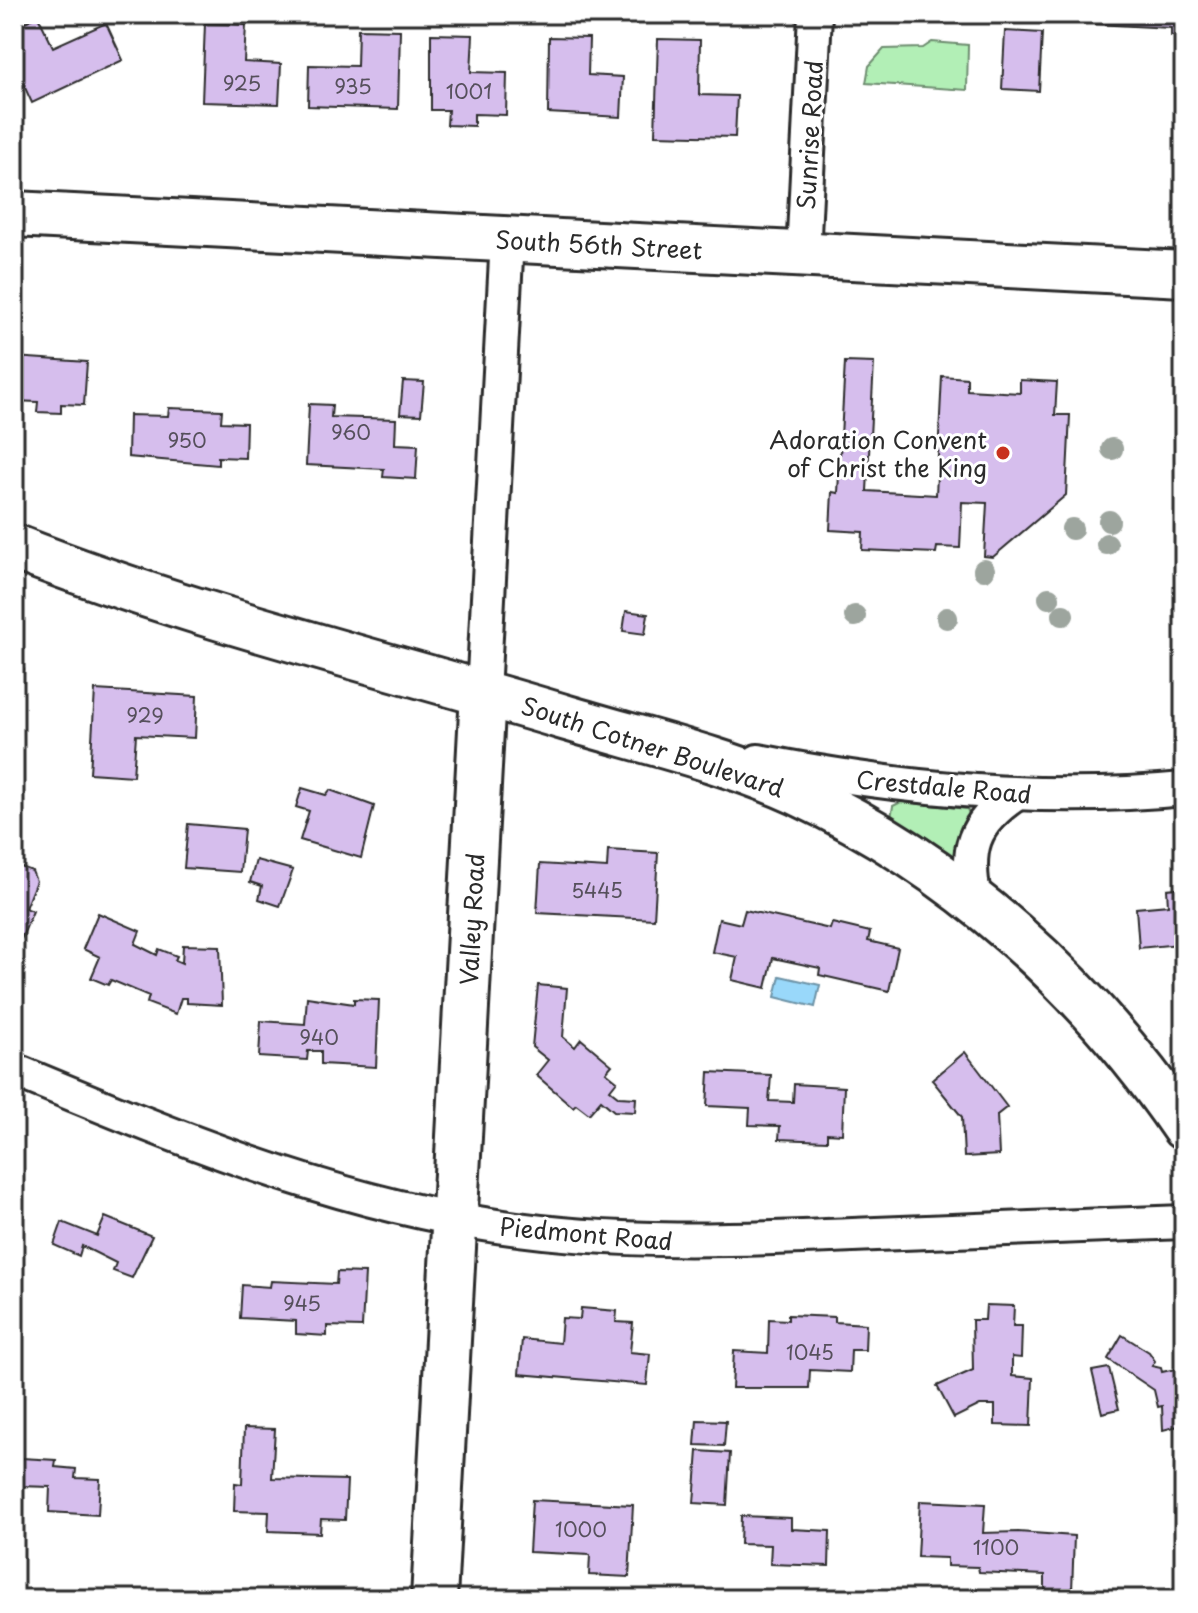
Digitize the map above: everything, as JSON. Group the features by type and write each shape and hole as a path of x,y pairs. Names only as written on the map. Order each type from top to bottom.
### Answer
{"main road":[{"name":"South 56th Street","path":"14,214 1184,274"},
{"name":"South Cotner Boulevard","path":"14,547 199,613 709,760 758,776 847,818 902,849 975,901 1030,947 1091,1008 1146,1074 1184,1127"},
{"name":"Valley Road","path":"434,1599 483,693"}],"street":[{"name":"Sunrise Road","path":"803,255 815,14"},
{"name":"Valley Road","path":"483,693 507,239"},
{"name":"Crestdale Road","path":"709,760 716,753 882,784 1016,794 1184,789"},
{"path":"975,901 969,869 975,838 997,807 1016,794"},
{"name":"Piedmont Road","path":"14,1070 261,1168 345,1194 454,1218 596,1236 712,1241 1184,1222"}],"green space":[{"path":"932,42 968,45 967,90 866,83 869,66 884,49 923,48"},
{"path":"901,802 967,809 970,817 957,854 953,856 891,818 893,806"}],"water":[{"path":"780,976 820,985 815,1007 775,997"}],"building":[{"path":"1097,14 1184,14 1184,36 1171,36 1171,28 1096,24"},
{"path":"38,16 53,47 106,23 123,60 32,103 14,64 14,27"},
{"path":"205,23 246,25 244,62 281,64 279,104 202,102"},
{"path":"358,29 400,30 398,109 308,106 309,65 357,66"},
{"path":"1005,31 1042,33 1039,91 1002,89"},
{"path":"431,34 473,35 471,72 507,73 506,115 474,114 474,126 447,125 448,110 431,110"},
{"path":"549,37 589,38 588,75 623,77 621,117 548,113"},
{"path":"658,39 700,40 699,95 737,96 735,137 655,135"},
{"path":"14,357 87,362 84,405 61,404 61,413 37,412 38,402 14,401"},
{"name":"Adoration Convent of Christ the King","path":"845,362 874,363 867,491 936,495 942,376 967,378 967,390 1020,393 1020,380 1057,382 1055,415 1070,415 1066,495 993,557 984,556 987,503 962,502 960,548 937,547 936,553 862,550 863,532 830,530 832,492 838,493"},
{"path":"403,381 424,382 421,415 400,414"},
{"path":"309,404 332,405 331,417 396,419 395,444 418,445 416,479 383,477 384,469 306,465"},
{"path":"169,408 222,410 221,422 246,423 245,458 218,457 218,465 128,457 129,415 168,416"},
{"path":"626,611 648,614 645,634 623,631"},
{"path":"14,665 24,669 14,692"},
{"path":"95,690 197,696 195,738 136,735 133,776 90,773"},
{"path":"302,788 326,795 330,790 374,806 361,858 300,840 309,811 296,807"},
{"path":"188,824 244,829 240,872 184,868"},
{"path":"608,850 658,853 654,919 537,913 540,864 607,868"},
{"path":"256,860 293,870 280,906 259,899 262,886 250,882"},
{"path":"14,864 32,871 36,881 25,908 33,911 14,956"},
{"path":"1184,887 1184,948 1179,944 1139,948 1136,908 1168,905 1167,889"},
{"path":"745,910 830,929 832,923 870,932 868,941 898,948 889,991 819,975 820,968 773,958 766,988 732,980 737,957 712,952 719,919 741,924"},
{"path":"98,913 140,931 135,944 157,955 159,949 177,956 175,960 182,963 183,945 220,946 222,1005 187,1003 187,998 181,998 176,1014 147,1003 149,996 111,980 108,985 91,978 100,957 83,949"},
{"path":"538,985 567,988 563,1037 575,1047 581,1039 612,1065 606,1072 617,1081 610,1090 619,1097 636,1098 635,1112 614,1111 601,1100 589,1114 576,1104 573,1107 536,1075 548,1060 532,1047"},
{"path":"307,997 354,1004 354,999 379,1000 376,1067 321,1064 321,1051 308,1051 307,1060 259,1057 261,1021 305,1024"},
{"path":"965,1052 1007,1107 997,1115 999,1155 964,1157 962,1117 932,1080"},
{"path":"709,1072 771,1075 769,1101 793,1102 794,1084 844,1087 842,1134 827,1133 827,1141 779,1139 780,1126 749,1125 750,1108 707,1106"},
{"path":"105,1217 152,1236 132,1278 113,1271 116,1263 82,1246 79,1256 54,1245 62,1222 97,1236"},
{"path":"337,1272 365,1273 362,1327 327,1326 327,1336 296,1334 296,1321 240,1318 242,1285 270,1287 271,1281 336,1284"},
{"path":"986,1305 1014,1306 1013,1326 1022,1326 1021,1358 1012,1357 1012,1376 1033,1378 1031,1426 995,1425 995,1405 980,1405 954,1418 937,1386 973,1370 972,1320 985,1320"},
{"path":"581,1308 617,1311 616,1322 633,1323 630,1352 650,1354 647,1385 519,1374 522,1339 560,1343 562,1318 580,1319"},
{"path":"788,1315 835,1317 835,1322 866,1324 865,1350 851,1350 850,1372 810,1370 809,1388 732,1388 734,1351 768,1353 769,1319 788,1320"},
{"path":"1122,1335 1149,1352 1155,1361 1152,1366 1161,1368 1162,1372 1184,1367 1184,1431 1179,1433 1178,1426 1163,1430 1162,1406 1158,1407 1154,1390 1108,1359"},
{"path":"1109,1368 1119,1409 1102,1413 1092,1371"},
{"path":"697,1420 726,1421 724,1446 695,1445"},
{"path":"244,1428 275,1429 272,1478 347,1480 345,1520 321,1519 320,1533 268,1531 269,1512 234,1511 235,1483 242,1484"},
{"path":"698,1451 730,1453 727,1505 694,1503"},
{"path":"21,1458 56,1460 55,1467 76,1469 75,1478 100,1479 98,1515 49,1512 50,1487 20,1486"},
{"path":"532,1500 633,1505 629,1577 589,1575 590,1555 529,1552"},
{"path":"920,1501 985,1504 983,1533 1074,1536 1072,1591 1045,1590 1045,1575 979,1572 978,1567 947,1566 947,1558 917,1557"},
{"path":"741,1516 791,1518 791,1529 830,1531 829,1566 770,1564 771,1545 740,1544"}],"place":[{"name":"Adoration Convent of Christ the King","path":"1003,453"}]}
